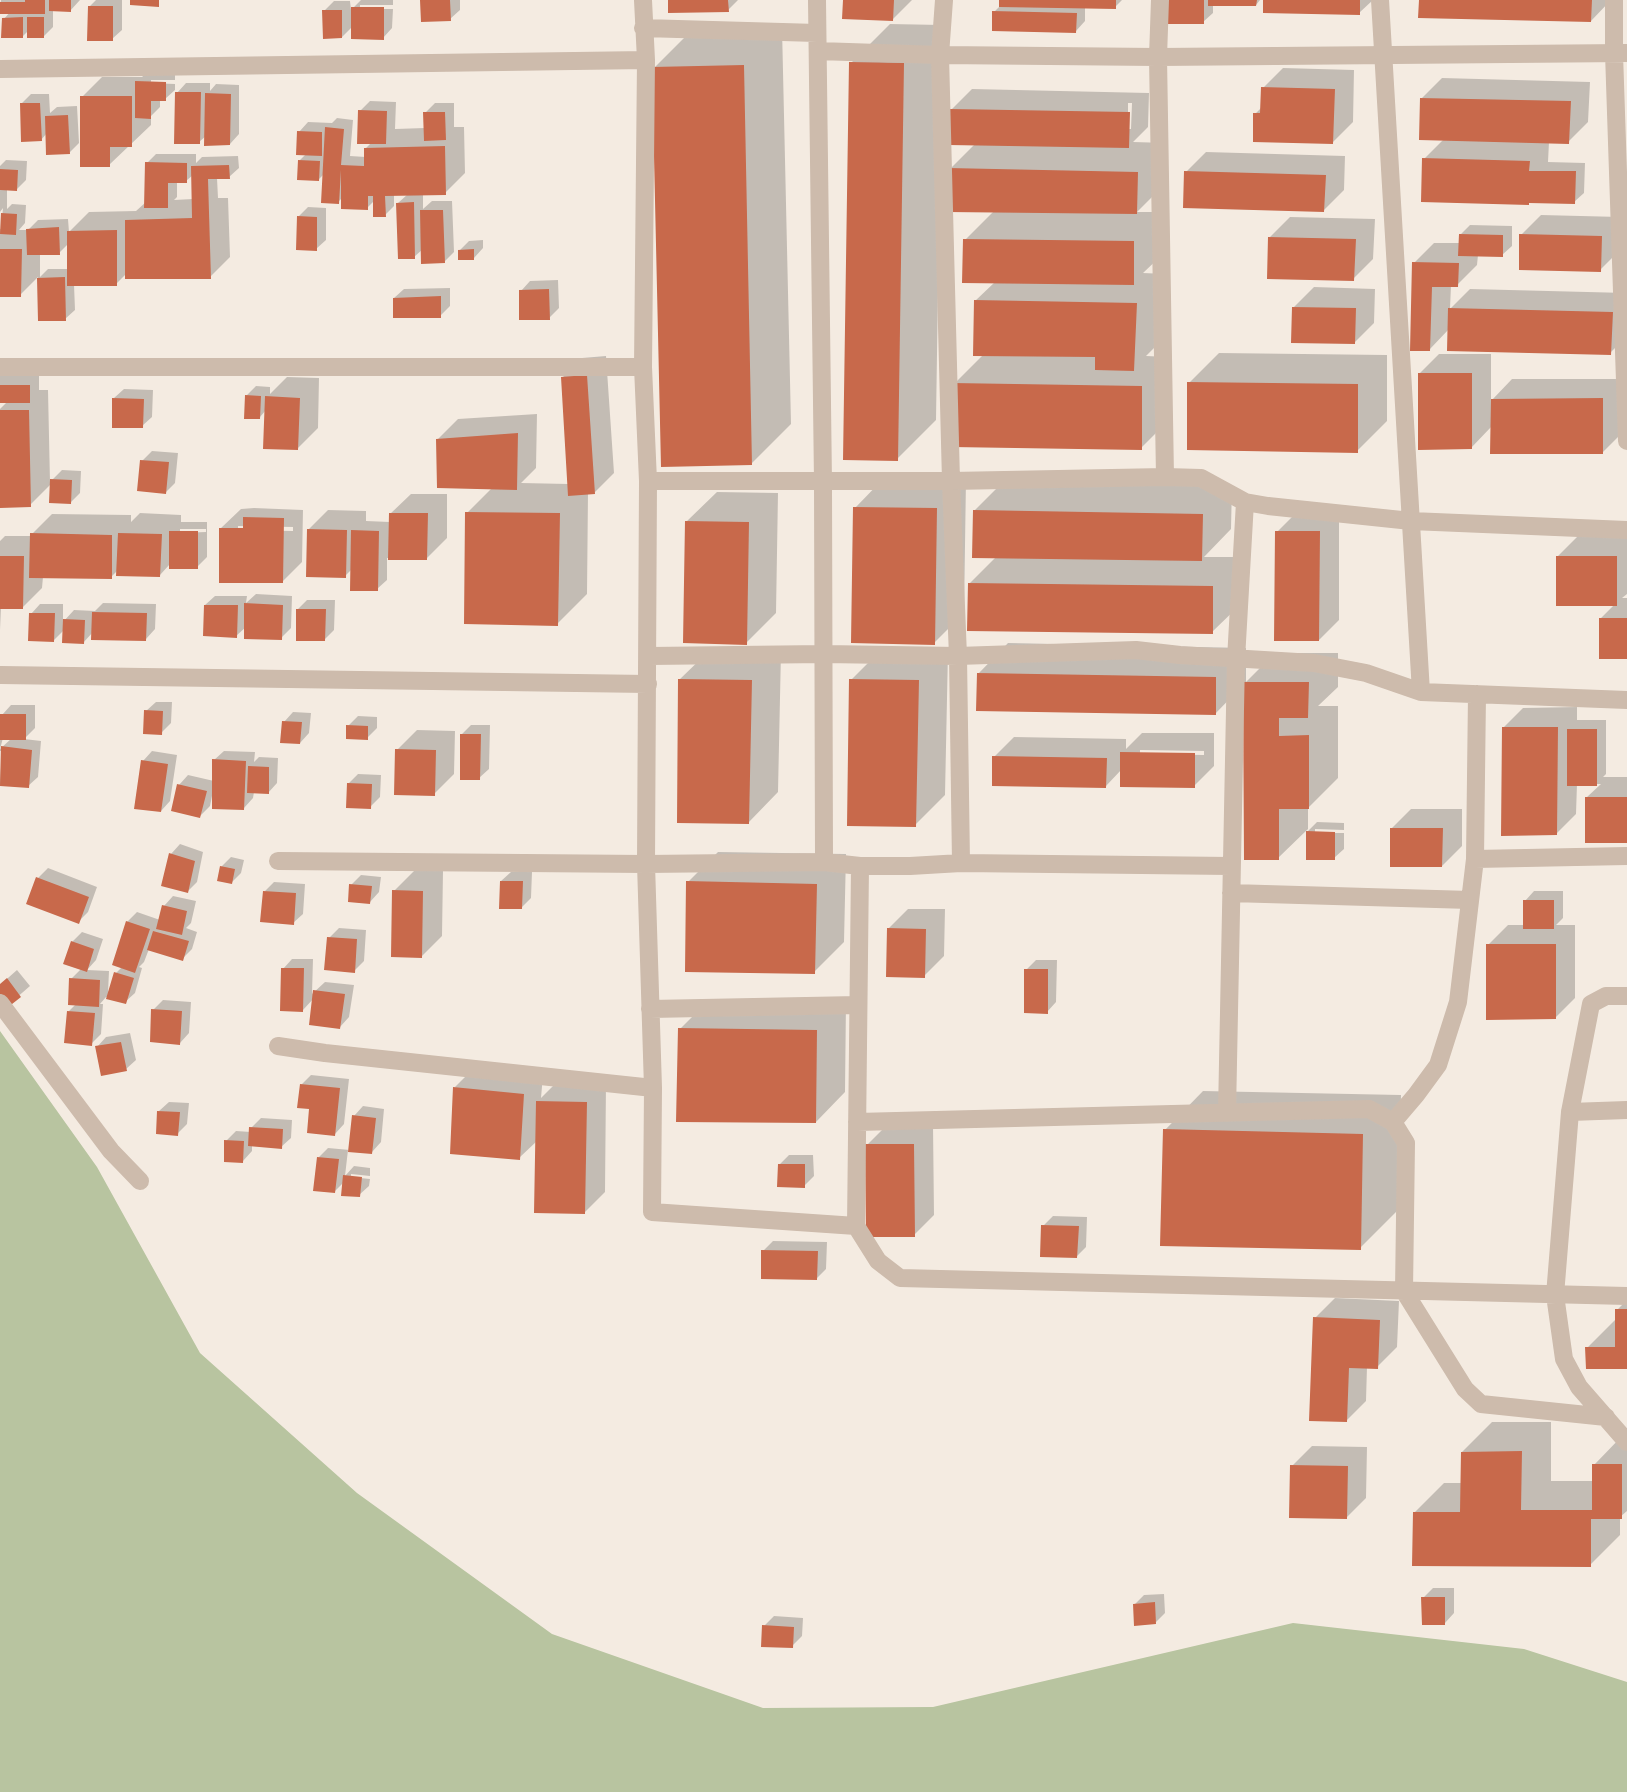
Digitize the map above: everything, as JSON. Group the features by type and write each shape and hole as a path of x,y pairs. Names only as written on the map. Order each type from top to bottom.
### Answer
{"street":[{"path":"643,0 646,60 643,367 648,481 649,656 646,864 653,1088 652,1212 856,1226"},
{"path":"817,0 824,863"},
{"path":"944,0 940,55 958,656 961,863"},
{"path":"1160,0 1158,57 1165,477"},
{"path":"1380,0 1421,692"},
{"path":"1614,0 1620,53 1627,441"},
{"path":"643,28 817,33"},
{"path":"818,51 1158,57 1620,53"},
{"path":"0,69 646,60"},
{"path":"0,367 643,367"},
{"path":"648,481 1201,478 1245,502 1410,521 1627,530"},
{"path":"1227,1113 1236,659 1245,502"},
{"path":"649,656 958,656 1136,650 1180,656 1314,663 1366,673 1421,692 1627,700"},
{"path":"0,675 648,684"},
{"path":"1393,1122 1438,1065 1458,1002 1475,859 1477,694"},
{"path":"1475,859 1627,856"},
{"path":"278,861 1231,866"},
{"path":"860,866 856,1226 878,1261 900,1278 1627,1296"},
{"path":"1231,893 1470,900"},
{"path":"1627,996 1606,996 1591,1004 1570,1112 1555,1295 1564,1359 1579,1387 1627,1442"},
{"path":"0,1003 111,1151 140,1181"},
{"path":"650,1009 858,1005"},
{"path":"278,1046 653,1088"},
{"path":"857,1122 1369,1109 1393,1122 1406,1143 1404,1291 1465,1389 1481,1404 1606,1417"},
{"path":"1570,1112 1627,1110"}],"green space":[{"path":"0,1031 97,1167 200,1353 357,1493 552,1634 763,1708 933,1707 1293,1623 1524,1649 1627,1682 1627,1792 0,1792"}],"building":[{"path":"45,0 45,14 0,14 0,2"},
{"path":"49,0 71,0 71,12 49,11"},
{"path":"130,0 159,0 159,7 130,5"},
{"path":"420,0 450,0 451,21 421,22"},
{"path":"668,0 728,0 729,12 668,13"},
{"path":"843,0 894,0 893,21 842,19"},
{"path":"999,0 1116,0 1116,9 999,7"},
{"path":"1167,0 1204,0 1204,24 1167,24"},
{"path":"1208,0 1257,0 1256,6 1208,6"},
{"path":"1263,0 1360,0 1360,15 1263,13"},
{"path":"1419,0 1592,0 1591,22 1418,18"},
{"path":"88,6 113,6 113,41 87,41"},
{"path":"351,7 384,7 384,40 351,39"},
{"path":"322,10 342,10 342,38 323,39"},
{"path":"992,11 1077,13 1076,33 992,31"},
{"path":"23,17 23,38 1,38 2,18"},
{"path":"27,17 44,17 44,38 27,38"},
{"path":"849,62 904,63 898,461 843,460"},
{"path":"744,65 752,465 661,467 652,67"},
{"path":"135,81 166,82 166,101 151,101 151,119 135,118"},
{"path":"1261,87 1335,89 1333,144 1253,142 1253,113 1260,113"},
{"path":"175,92 201,92 200,144 174,144"},
{"path":"205,93 231,94 230,145 204,146"},
{"path":"80,96 132,96 132,147 110,147 110,167 80,167"},
{"path":"1420,98 1571,101 1569,144 1419,140"},
{"path":"20,103 40,103 42,141 21,142"},
{"path":"950,109 1130,112 1129,148 949,145"},
{"path":"358,110 387,111 386,144 357,144"},
{"path":"423,112 445,112 446,140 424,141"},
{"path":"68,115 70,154 46,155 45,116"},
{"path":"325,127 344,129 341,165 364,166 364,148 445,146 446,195 385,196 386,217 373,217 373,196 368,196 368,210 341,209 341,170 339,204 321,203"},
{"path":"297,131 322,132 322,156 296,155"},
{"path":"1422,158 1530,161 1529,171 1576,171 1575,204 1421,202"},
{"path":"298,160 320,161 319,181 297,180"},
{"path":"145,162 187,163 187,183 168,183 168,208 144,208"},
{"path":"229,165 230,179 208,179 211,279 125,279 125,220 192,218 191,166"},
{"path":"948,168 1138,172 1137,214 947,212"},
{"path":"0,169 18,170 17,191 0,190"},
{"path":"1184,171 1326,175 1324,212 1183,208"},
{"path":"414,202 415,259 398,259 396,203"},
{"path":"420,210 443,210 445,263 421,264"},
{"path":"1,213 17,214 16,235 0,234"},
{"path":"297,216 317,217 317,251 296,250"},
{"path":"59,227 60,255 27,255 26,229"},
{"path":"117,230 117,286 67,286 67,231"},
{"path":"1459,234 1503,235 1503,257 1458,256"},
{"path":"1519,234 1602,236 1601,272 1519,270"},
{"path":"1268,237 1356,239 1354,281 1267,279"},
{"path":"963,239 1134,241 1134,285 962,283"},
{"path":"0,249 22,249 21,297 0,297"},
{"path":"474,249 474,260 458,260 458,250"},
{"path":"1412,262 1459,263 1458,287 1432,287 1430,351 1410,351"},
{"path":"65,277 66,321 38,321 37,278"},
{"path":"549,289 550,320 519,320 519,290"},
{"path":"441,296 441,318 393,318 393,298"},
{"path":"974,300 1137,303 1134,371 1095,370 1095,357 973,356"},
{"path":"1292,307 1356,308 1355,344 1291,343"},
{"path":"1448,308 1613,312 1611,355 1447,351"},
{"path":"1418,373 1472,373 1472,449 1418,450"},
{"path":"587,375 595,494 568,496 561,377"},
{"path":"1187,382 1358,384 1358,453 1187,450"},
{"path":"952,383 1142,386 1142,450 952,447"},
{"path":"0,385 30,385 30,403 0,403"},
{"path":"245,395 261,396 260,419 244,419"},
{"path":"265,396 300,398 298,450 263,449"},
{"path":"112,398 144,399 143,428 112,428"},
{"path":"1603,398 1603,454 1490,454 1491,399"},
{"path":"0,410 29,410 31,507 0,508"},
{"path":"518,433 517,490 437,488 436,439"},
{"path":"140,460 169,462 166,494 137,491"},
{"path":"50,479 72,480 71,504 49,503"},
{"path":"853,507 937,508 935,645 851,643"},
{"path":"973,510 1203,514 1202,561 972,558"},
{"path":"465,512 560,513 558,626 464,624"},
{"path":"389,513 428,513 427,560 388,560"},
{"path":"243,517 284,518 283,583 219,583 219,528 243,528"},
{"path":"685,521 749,522 747,645 683,643"},
{"path":"307,529 347,530 346,578 306,577"},
{"path":"351,530 379,531 378,591 350,591"},
{"path":"169,531 198,531 198,569 169,569"},
{"path":"1275,531 1320,531 1319,641 1274,641"},
{"path":"30,533 112,535 112,579 29,578"},
{"path":"118,533 162,534 160,577 116,576"},
{"path":"0,556 24,556 23,609 0,609"},
{"path":"1556,556 1617,556 1617,606 1556,606"},
{"path":"968,583 1213,586 1213,634 967,631"},
{"path":"244,603 283,605 282,640 244,639"},
{"path":"204,605 238,605 237,638 203,636"},
{"path":"296,609 326,609 325,641 296,641"},
{"path":"92,612 147,613 146,641 91,640"},
{"path":"29,613 55,613 54,642 28,641"},
{"path":"1599,618 1627,618 1627,659 1599,659"},
{"path":"63,619 85,620 84,644 62,643"},
{"path":"977,673 1216,677 1216,715 976,711"},
{"path":"678,679 752,680 749,824 677,823"},
{"path":"849,679 919,680 916,827 847,826"},
{"path":"1243,682 1309,682 1308,718 1279,718 1279,736 1309,735 1309,809 1279,809 1279,860 1244,860"},
{"path":"144,710 163,711 162,735 143,734"},
{"path":"0,714 26,714 26,740 0,740"},
{"path":"282,721 302,722 300,744 280,743"},
{"path":"346,725 368,726 368,740 346,739"},
{"path":"1502,727 1558,727 1557,835 1501,836"},
{"path":"1567,729 1597,729 1597,786 1567,786"},
{"path":"460,734 481,734 480,780 460,780"},
{"path":"1,746 32,750 29,788 0,786"},
{"path":"395,749 436,750 435,796 394,795"},
{"path":"1120,752 1195,753 1195,788 1120,787"},
{"path":"992,756 1107,758 1106,788 992,786"},
{"path":"212,759 246,761 244,810 212,809"},
{"path":"141,760 168,764 161,812 134,809"},
{"path":"248,766 269,767 269,794 247,793"},
{"path":"347,783 372,784 371,809 346,808"},
{"path":"177,784 207,791 200,818 171,811"},
{"path":"1585,797 1627,797 1627,843 1585,843"},
{"path":"1390,828 1443,828 1442,867 1390,867"},
{"path":"1306,831 1335,832 1335,860 1306,860"},
{"path":"169,853 195,861 188,893 161,886"},
{"path":"220,866 235,869 232,884 217,881"},
{"path":"36,877 89,897 79,924 26,904"},
{"path":"500,881 523,881 522,909 499,909"},
{"path":"686,881 817,884 815,974 685,972"},
{"path":"349,884 372,886 370,904 348,902"},
{"path":"392,890 423,891 422,958 391,957"},
{"path":"263,891 296,893 294,925 260,922"},
{"path":"1523,900 1554,900 1554,929 1523,929"},
{"path":"162,905 187,911 182,935 156,929"},
{"path":"126,921 150,929 135,973 112,965"},
{"path":"887,928 926,929 925,978 886,977"},
{"path":"153,931 189,941 183,961 147,950"},
{"path":"327,937 357,939 355,973 324,970"},
{"path":"71,941 94,949 87,972 63,964"},
{"path":"1486,944 1556,944 1556,1019 1486,1020"},
{"path":"281,968 304,968 303,1012 280,1011"},
{"path":"1024,969 1048,969 1048,1014 1024,1013"},
{"path":"114,972 134,978 126,1004 106,999"},
{"path":"7,978 21,997 7,1008 0,1000 0,984"},
{"path":"69,978 100,980 99,1007 68,1005"},
{"path":"313,990 345,994 340,1029 309,1025"},
{"path":"151,1009 182,1011 180,1045 150,1042"},
{"path":"67,1011 95,1013 92,1046 64,1043"},
{"path":"678,1028 817,1030 816,1123 676,1122"},
{"path":"121,1042 127,1071 101,1076 95,1046"},
{"path":"300,1084 340,1088 335,1136 307,1133 309,1109 297,1108"},
{"path":"453,1087 524,1094 520,1160 450,1154"},
{"path":"536,1101 587,1102 585,1214 534,1213"},
{"path":"157,1111 180,1112 178,1136 156,1134"},
{"path":"352,1115 376,1118 372,1154 348,1152"},
{"path":"249,1127 283,1129 282,1149 248,1146"},
{"path":"1163,1129 1363,1134 1361,1250 1160,1246"},
{"path":"224,1140 244,1141 243,1163 224,1162"},
{"path":"865,1144 914,1144 915,1237 866,1237"},
{"path":"317,1157 339,1159 335,1193 313,1191"},
{"path":"778,1164 805,1164 805,1188 777,1187"},
{"path":"343,1175 362,1177 360,1197 341,1196"},
{"path":"1041,1225 1079,1226 1077,1258 1040,1257"},
{"path":"761,1250 818,1251 817,1280 761,1279"},
{"path":"1615,1309 1627,1309 1627,1369 1586,1369 1585,1347 1615,1347"},
{"path":"1313,1317 1380,1320 1378,1369 1349,1368 1347,1422 1309,1421"},
{"path":"1522,1451 1521,1510 1592,1510 1592,1464 1622,1464 1622,1519 1591,1519 1591,1567 1412,1566 1413,1512 1460,1512 1461,1452"},
{"path":"1290,1465 1348,1466 1347,1519 1289,1518"},
{"path":"1421,1597 1445,1597 1445,1625 1422,1625"},
{"path":"1155,1602 1156,1624 1134,1626 1133,1604"},
{"path":"762,1625 794,1627 793,1648 761,1647"}]}
